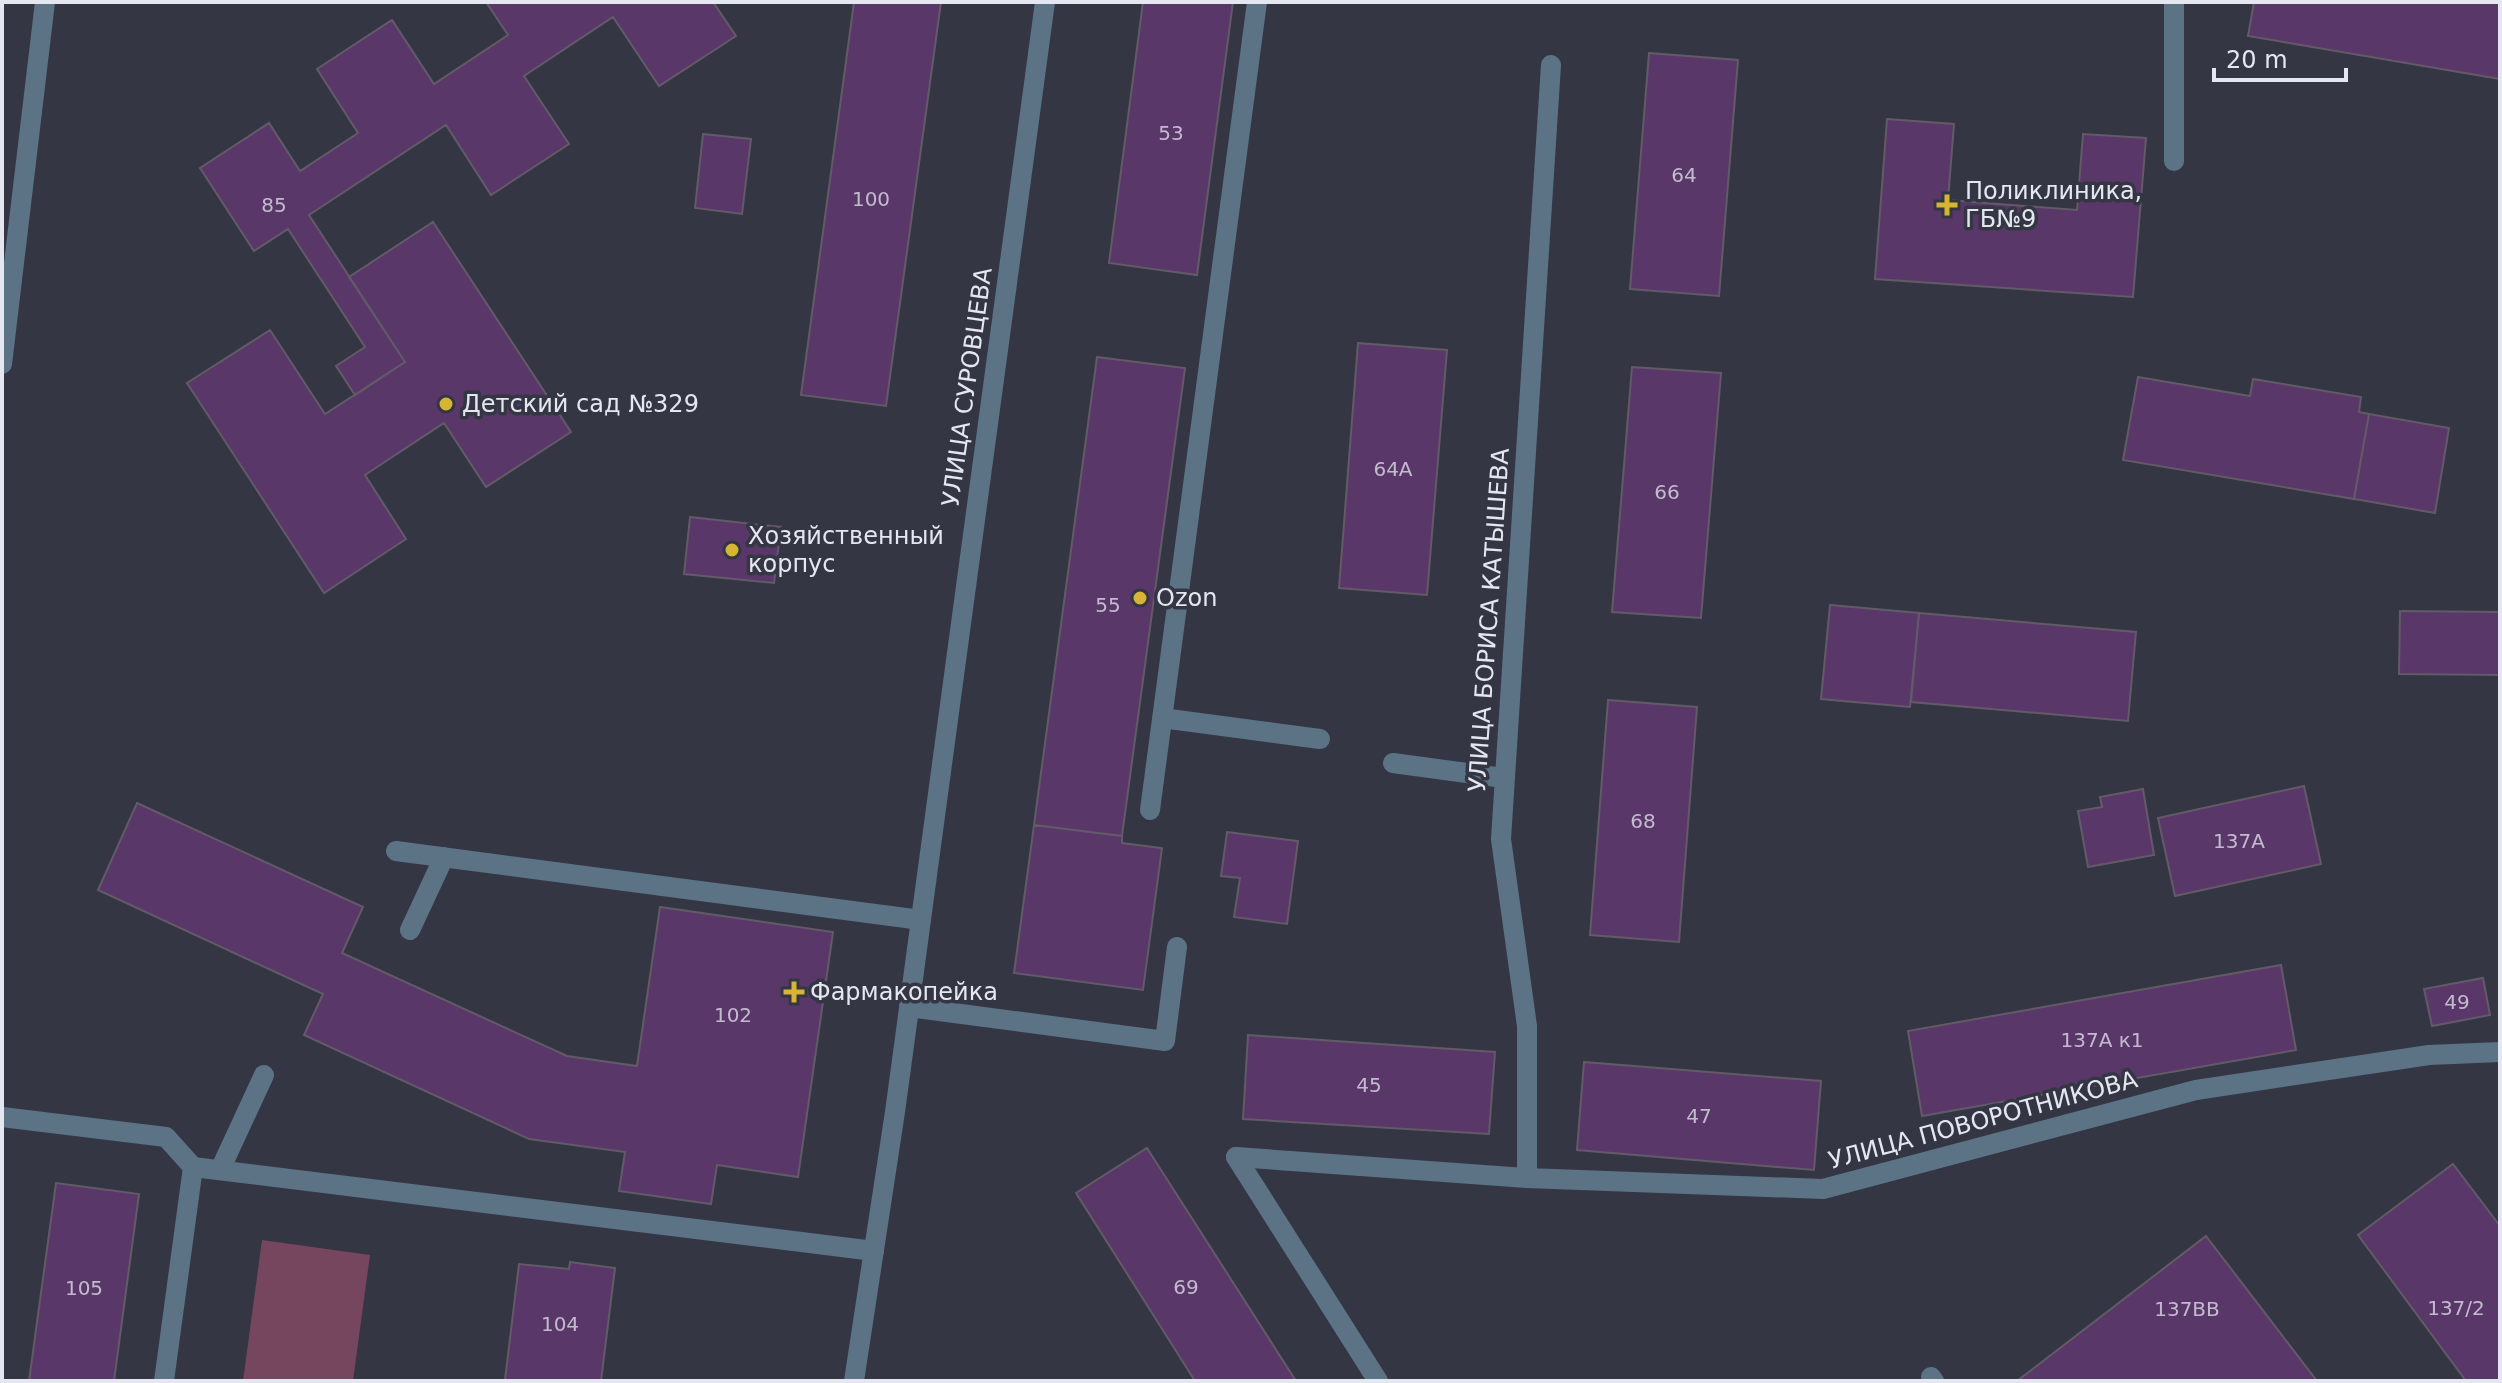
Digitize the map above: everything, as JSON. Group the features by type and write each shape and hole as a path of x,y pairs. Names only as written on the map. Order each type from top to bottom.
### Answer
{"street":[{"path":"2,364 45,2"},
{"name":"УЛИЦА СУРОВЦЕВА","path":"854,1381 895,1112 1045,2"},
{"path":"1150,810 1257,2"},
{"path":"2174,2 2174,161"},
{"name":"УЛИЦА БОРИСА КАТЫШЕВА","path":"1527,1178 1527,1026 1501,839 1551,65"},
{"path":"1162,718 1320,739"},
{"path":"1393,763 1504,778"},
{"path":"396,851 921,920"},
{"path":"410,930 444,857"},
{"path":"909,1007 1165,1041 1177,947"},
{"name":"УЛИЦА ПОВОРОТНИКОВА","path":"1378,1381 1236,1157 1527,1178 1823,1189 2196,1090 2429,1055 2500,1052"},
{"path":"220,1170 264,1075"},
{"path":"2,1117 166,1137 193,1167 874,1251"},
{"path":"164,1381 193,1167"}],"shaded area":[{"path":"262,1240 370,1255 353,1381 243,1381"}],"building":[{"name":"Детский сад №329","path":"486,2 713,2 736,36 659,86 613,17 524,76 569,144 491,195 446,125 309,215 405,362 355,395 336,366 365,347 288,229 254,251 200,168 269,123 300,171 358,133 317,69 392,20 434,84 508,35"},
{"path":"854,2 941,2 886,406 801,395"},
{"path":"1143,2 1233,2 1197,275 1109,263"},
{"path":"2254,2 2500,2 2500,79 2248,36"},
{"path":"1649,53 1738,60 1719,296 1630,289"},
{"name":"Поликлиника, ГБ№9","path":"1887,119 1954,124 1948,200 2077,210 2083,134 2146,138 2133,297 1875,279"},
{"path":"703,134 751,139 742,214 695,208"},
{"name":"Детский сад №329","path":"433,222 571,432 486,487 444,423 365,475 406,539 324,593 187,383 270,330 325,414 405,362 349,277"},
{"path":"1358,343 1447,350 1427,595 1339,588"},
{"path":"1097,357 1185,368 1122,836 1034,825"},
{"path":"1632,367 1721,373 1701,618 1612,612"},
{"path":"2138,377 2250,396 2253,379 2361,397 2359,412 2369,414 2354,499 2123,460"},
{"path":"2369,414 2449,428 2435,513 2354,499"},
{"name":"Хозяйственный корпус","path":"690,517 781,527 774,583 684,574"},
{"path":"1830,605 1919,613 1910,707 1821,699"},
{"path":"2400,611 2500,612 2500,675 2399,674"},
{"path":"1919,613 2136,632 2128,721 1911,702"},
{"path":"1608,700 1697,707 1679,942 1590,935"},
{"path":"2304,786 2321,864 2175,896 2158,818"},
{"path":"2143,789 2154,855 2088,867 2078,811 2102,807 2100,797"},
{"path":"137,803 363,907 342,953 567,1056 637,1066 660,907 833,932 798,1177 717,1165 711,1204 619,1191 625,1152 529,1139 304,1035 323,994 98,890"},
{"path":"1034,825 1122,836 1122,843 1162,848 1143,990 1014,973"},
{"path":"1227,832 1298,841 1287,924 1234,917 1240,878 1221,876"},
{"path":"2281,965 2296,1050 1922,1116 1908,1031"},
{"path":"2483,978 2490,1015 2432,1026 2424,989"},
{"path":"1248,1035 1495,1052 1489,1134 1243,1119"},
{"path":"1584,1062 1821,1081 1814,1170 1577,1150"},
{"path":"1147,1148 1296,1381 1195,1381 1076,1193"},
{"path":"2453,1164 2500,1226 2500,1381 2466,1381 2358,1235"},
{"path":"56,1183 139,1194 114,1381 29,1381"},
{"path":"2206,1236 2317,1381 2017,1381"},
{"path":"570,1262 615,1268 601,1381 505,1380 519,1264 569,1269"}],"place":[{"name":"Поликлиника, ГБ№9","path":"1947,205"},
{"name":"Детский сад №329","path":"446,404"},
{"name":"Хозяйственный корпус","path":"732,550"},
{"name":"Ozon","path":"1140,598"},
{"name":"Фармакопейка","path":"794,992"}]}
